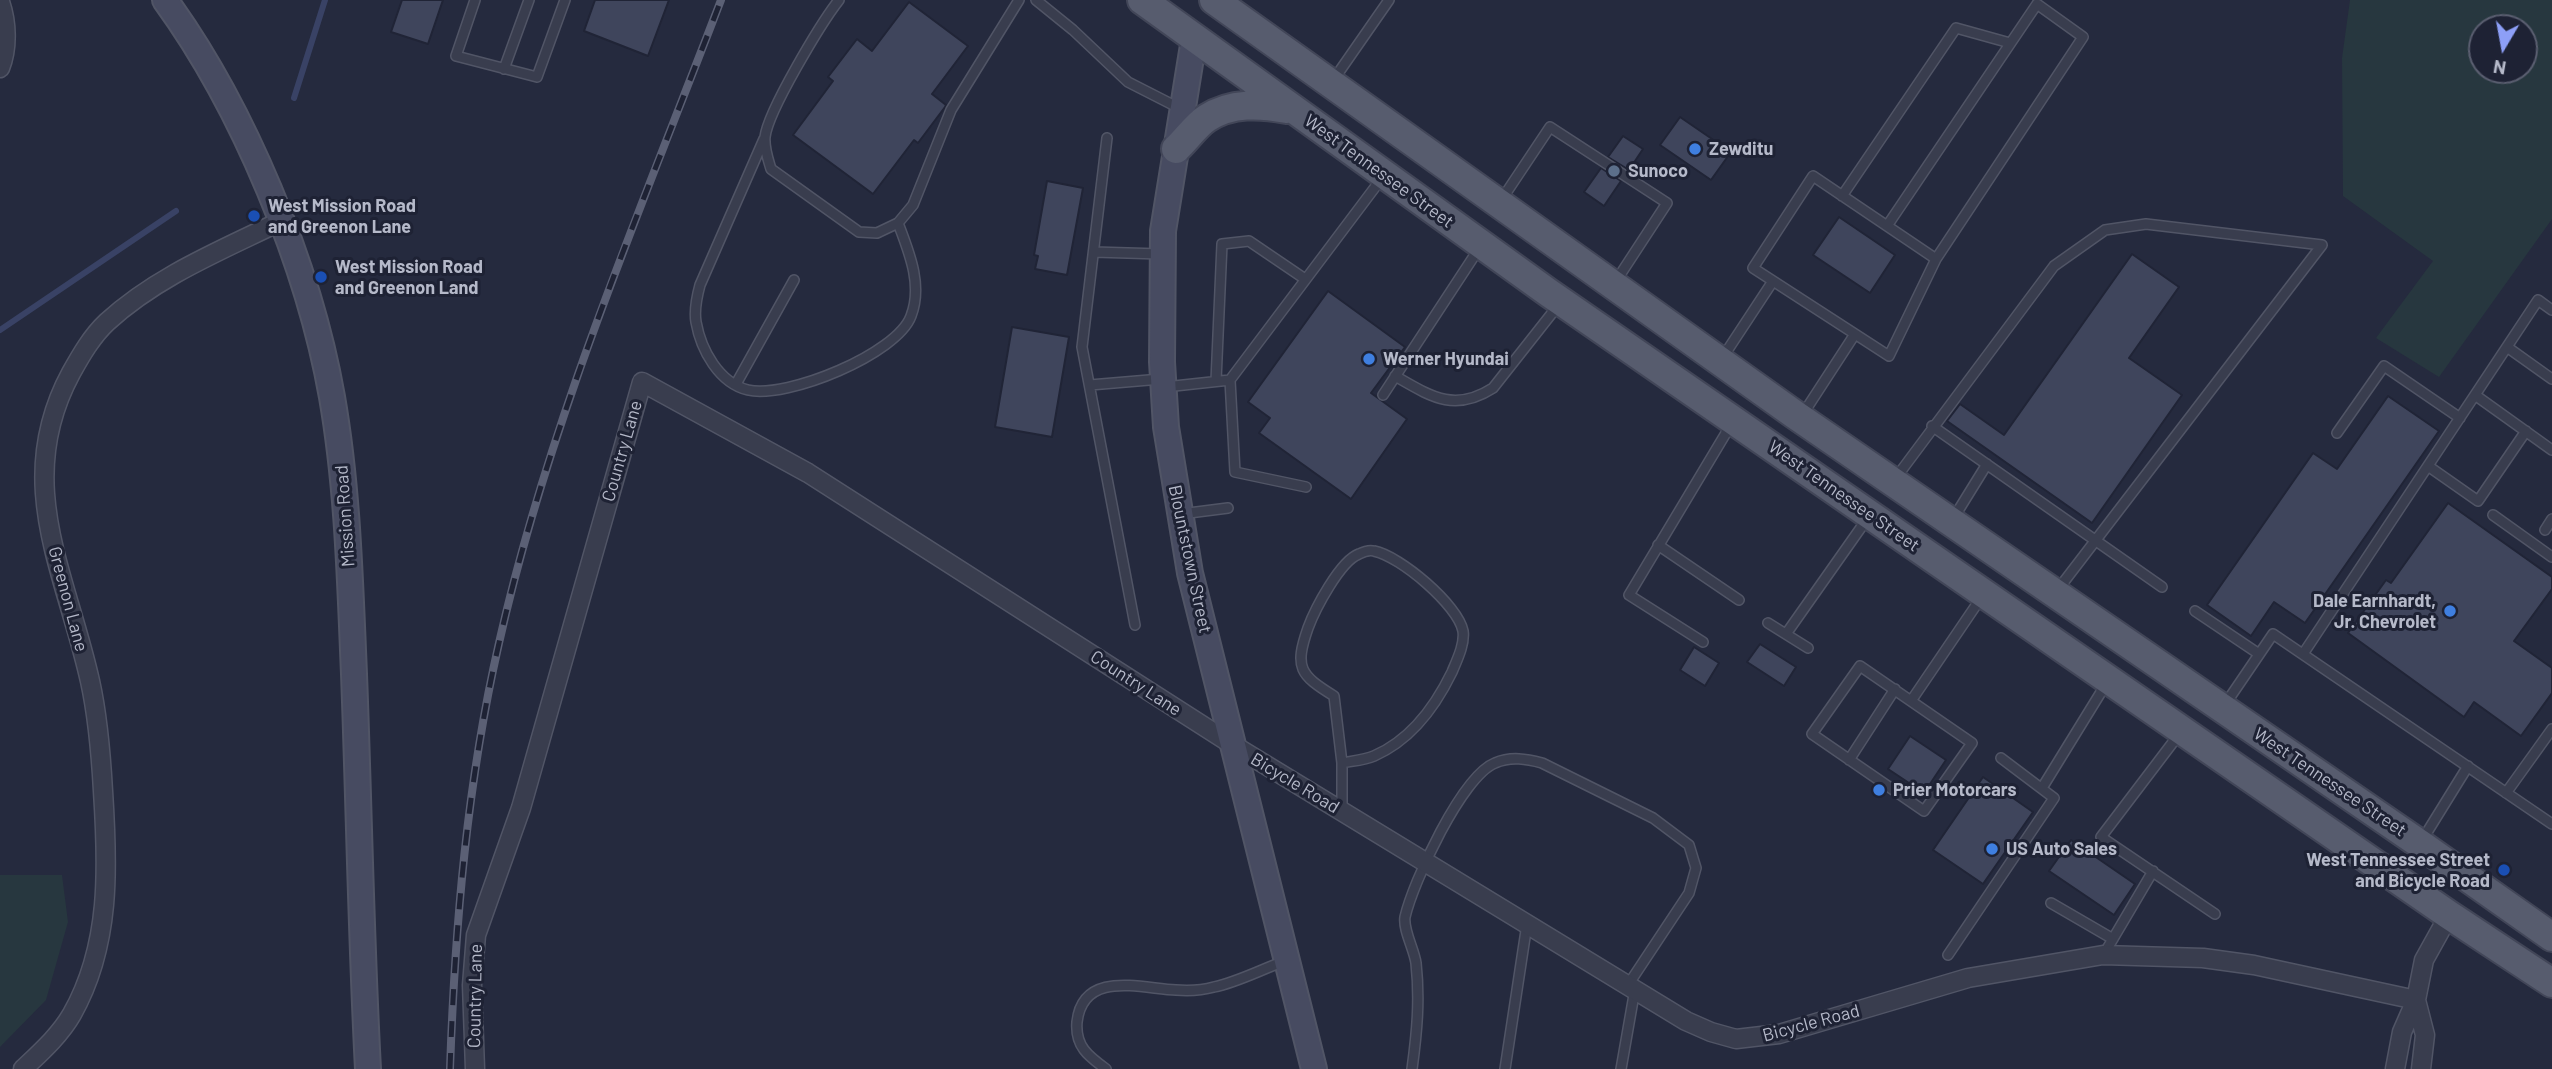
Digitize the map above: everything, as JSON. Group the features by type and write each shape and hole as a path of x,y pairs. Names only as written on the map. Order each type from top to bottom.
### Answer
{"main road":[{"name":"Mission Road","path":"165,0 223,94 281,221 320,347 331,396 344,481 351,605 368,1069"},
{"name":"West Tennessee Street","path":"1142,0 1562,301 2340,840 2552,983"},
{"name":"West Tennessee Street","path":"1212,0 1801,418 2552,937"},
{"path":"1194,39 1212,0"},
{"name":"Blountstown Street","path":"1194,39 1163,231 1163,383 1166,427 1190,573 1314,1069"},
{"path":"1177,149 1206,118 1226,110 1250,103 1294,110"},
{"path":"1870,514 1893,482"},
{"path":"2340,840 2363,834 2383,818"},
{"path":"2420,844 2449,915 2523,918"}],"street":[{"path":"0,2 5,16 6,39 0,68"},
{"name":"Greenon Lane","path":"23,1069 48,1046 72,1015 89,980 106,902 107,852 101,754 90,682 50,533 44,492 45,446 51,419 63,388 82,352 106,322 174,274 281,221"},
{"name":"Country Lane","path":"475,1069 472,985 476,935 520,808 642,382 808,472 1233,745"},
{"name":"Bicycle Road","path":"1233,745 1686,1021 1736,1039 1779,1034 1968,978 2103,956 2203,958 2254,965 2416,1000"},
{"path":"2395,1069 2402,1032 2416,1000 2424,960 2449,915"},
{"path":"2416,1000 2425,1035 2421,1069"}],"lane":[{"path":"475,0 456,56 537,77 565,0"},
{"path":"504,69 529,0"},
{"path":"839,0 824,19 770,118 765,137 700,285 695,320 712,363 722,377 745,389 761,392 807,382 873,354 895,339 906,327 913,313 916,288 911,256 898,223"},
{"path":"765,137 771,169 859,232 877,233 898,223 913,205 951,110 1018,0"},
{"path":"1036,0 1073,30 1128,82 1183,110"},
{"path":"1331,83 1387,3 1375,0"},
{"path":"1886,226 2037,4 2083,37 1936,259 1889,356 1754,268 1813,176 1886,226 1936,259"},
{"path":"1842,195 1956,28 2010,43"},
{"path":"1499,203 1550,127 1667,203 1613,285"},
{"path":"1107,138 1082,347 1135,625"},
{"path":"1306,487 1235,472 1230,380 1384,174"},
{"path":"1893,482 1932,426 2054,266 2105,230 2146,224 2322,245 2055,593"},
{"path":"1216,381 1223,244 1249,241 1305,279"},
{"path":"1383,394 1482,245"},
{"path":"1094,252 1163,254"},
{"path":"736,384 794,279"},
{"path":"1720,361 1773,281"},
{"path":"2303,654 2539,300 2552,310"},
{"path":"1395,376 1439,400 1455,401 1480,396 1493,388 1562,301"},
{"path":"1801,418 1855,334"},
{"path":"2507,347 2552,379"},
{"path":"2337,433 2384,366 2460,418"},
{"path":"1090,385 1230,380"},
{"path":"2475,395 2552,450"},
{"path":"1703,642 1629,595 1734,420"},
{"path":"1932,426 2162,587"},
{"path":"2428,466 2478,501 2526,431"},
{"path":"1951,522 1987,464"},
{"path":"1180,515 1228,508"},
{"path":"1786,634 1870,514"},
{"path":"2493,515 2552,557"},
{"path":"2545,530 2552,519"},
{"path":"1658,545 1739,600"},
{"path":"1342,763 1373,756 1417,727 1443,690 1460,655 1464,634 1460,618 1429,585 1391,558 1372,550 1356,554 1342,568 1313,615 1304,639 1301,665 1308,680 1334,696 1342,763 1342,811"},
{"path":"1911,701 1984,594"},
{"path":"2194,611 2259,654"},
{"path":"1768,623 1808,648"},
{"path":"2223,708 2273,634 2552,824"},
{"path":"1860,666 1895,690 1972,743 1924,811 1812,734 1860,666"},
{"path":"2042,788 2109,680"},
{"path":"1849,760 1895,690"},
{"path":"2507,793 2552,729"},
{"path":"2183,730 2101,837 2216,914"},
{"path":"1412,1069 1419,1015 1416,961 1405,919 1424,862 1471,781 1494,763 1523,758 1542,763 1653,818 1689,845 1696,868 1689,893 1631,987 1621,1069"},
{"path":"1948,955 2054,797 2001,758"},
{"path":"2420,844 2468,766"},
{"path":"2103,956 2153,871"},
{"path":"2051,903 2113,939"},
{"path":"1505,1069 1527,924"},
{"path":"1106,1069 1086,1054 1077,1040 1080,1009 1090,994 1104,988 1132,984 1176,990 1214,987 1288,960"}],"shaded area":[{"path":"2350,0 2552,0 2552,219 2439,377 2376,338 2433,261 2343,196 2342,58"},
{"path":"0,875 62,875 68,922 46,1000 0,1047"}],"building":[{"path":"402,0 443,0 428,44 391,32"},
{"path":"595,0 669,0 648,56 584,31"},
{"path":"909,2 968,46 932,94 946,105 945,107 918,143 914,140 873,194 793,135 833,81 828,77 857,39 872,51"},
{"name":"Zewditu","path":"1680,117 1731,152 1711,180 1660,145"},
{"path":"1623,136 1643,149 1629,170 1608,157"},
{"path":"1601,168 1621,181 1604,206 1584,192"},
{"path":"1047,181 1083,188 1067,275 1035,269 1038,256 1034,255"},
{"path":"1839,217 1895,255 1870,293 1813,255"},
{"path":"2132,254 2179,287 2129,358 2182,395 2092,523 1947,421 1960,404 2004,435"},
{"path":"1328,291 1405,347 1371,393 1407,419 1351,499 1259,433 1270,418 1248,402"},
{"path":"1012,327 1069,337 1052,437 995,427"},
{"path":"2388,396 2439,431 2305,623 2274,602 2251,636 2207,605 2313,453 2337,469"},
{"name":"Dale Earnhardt, Jr. Chevrolet","path":"2448,503 2552,577 2552,589 2514,641 2552,668 2552,693 2521,736 2474,702 2464,717 2348,633 2386,580 2391,583"},
{"path":"1760,644 1796,667 1784,686 1747,662"},
{"path":"1694,647 1719,663 1705,686 1680,670"},
{"path":"1910,736 1946,760 1924,793 1888,769"},
{"path":"1983,777 2033,812 1983,884 1933,850"},
{"path":"2071,840 2135,884 2114,915 2049,871"}],"waterway":[{"path":"294,98 325,0"},
{"path":"0,330 176,211"}],"railway":[{"path":"450,1069 459,908 471,801 488,696 519,561 543,480 598,318 721,0"}],"place":[{"name":"Zewditu","path":"1695,149"},
{"name":"Sunoco","path":"1614,171"},
{"name":"West Mission Road and Greenon Lane","path":"254,216"},
{"name":"West Mission Road and Greenon Land","path":"321,277"},
{"name":"Werner Hyundai","path":"1369,359"},
{"name":"Dale Earnhardt, Jr. Chevrolet","path":"2450,611"},
{"name":"Prier Motorcars","path":"1879,790"},
{"name":"US Auto Sales","path":"1992,849"},
{"name":"West Tennessee Street and Bicycle Road","path":"2504,870"}]}
